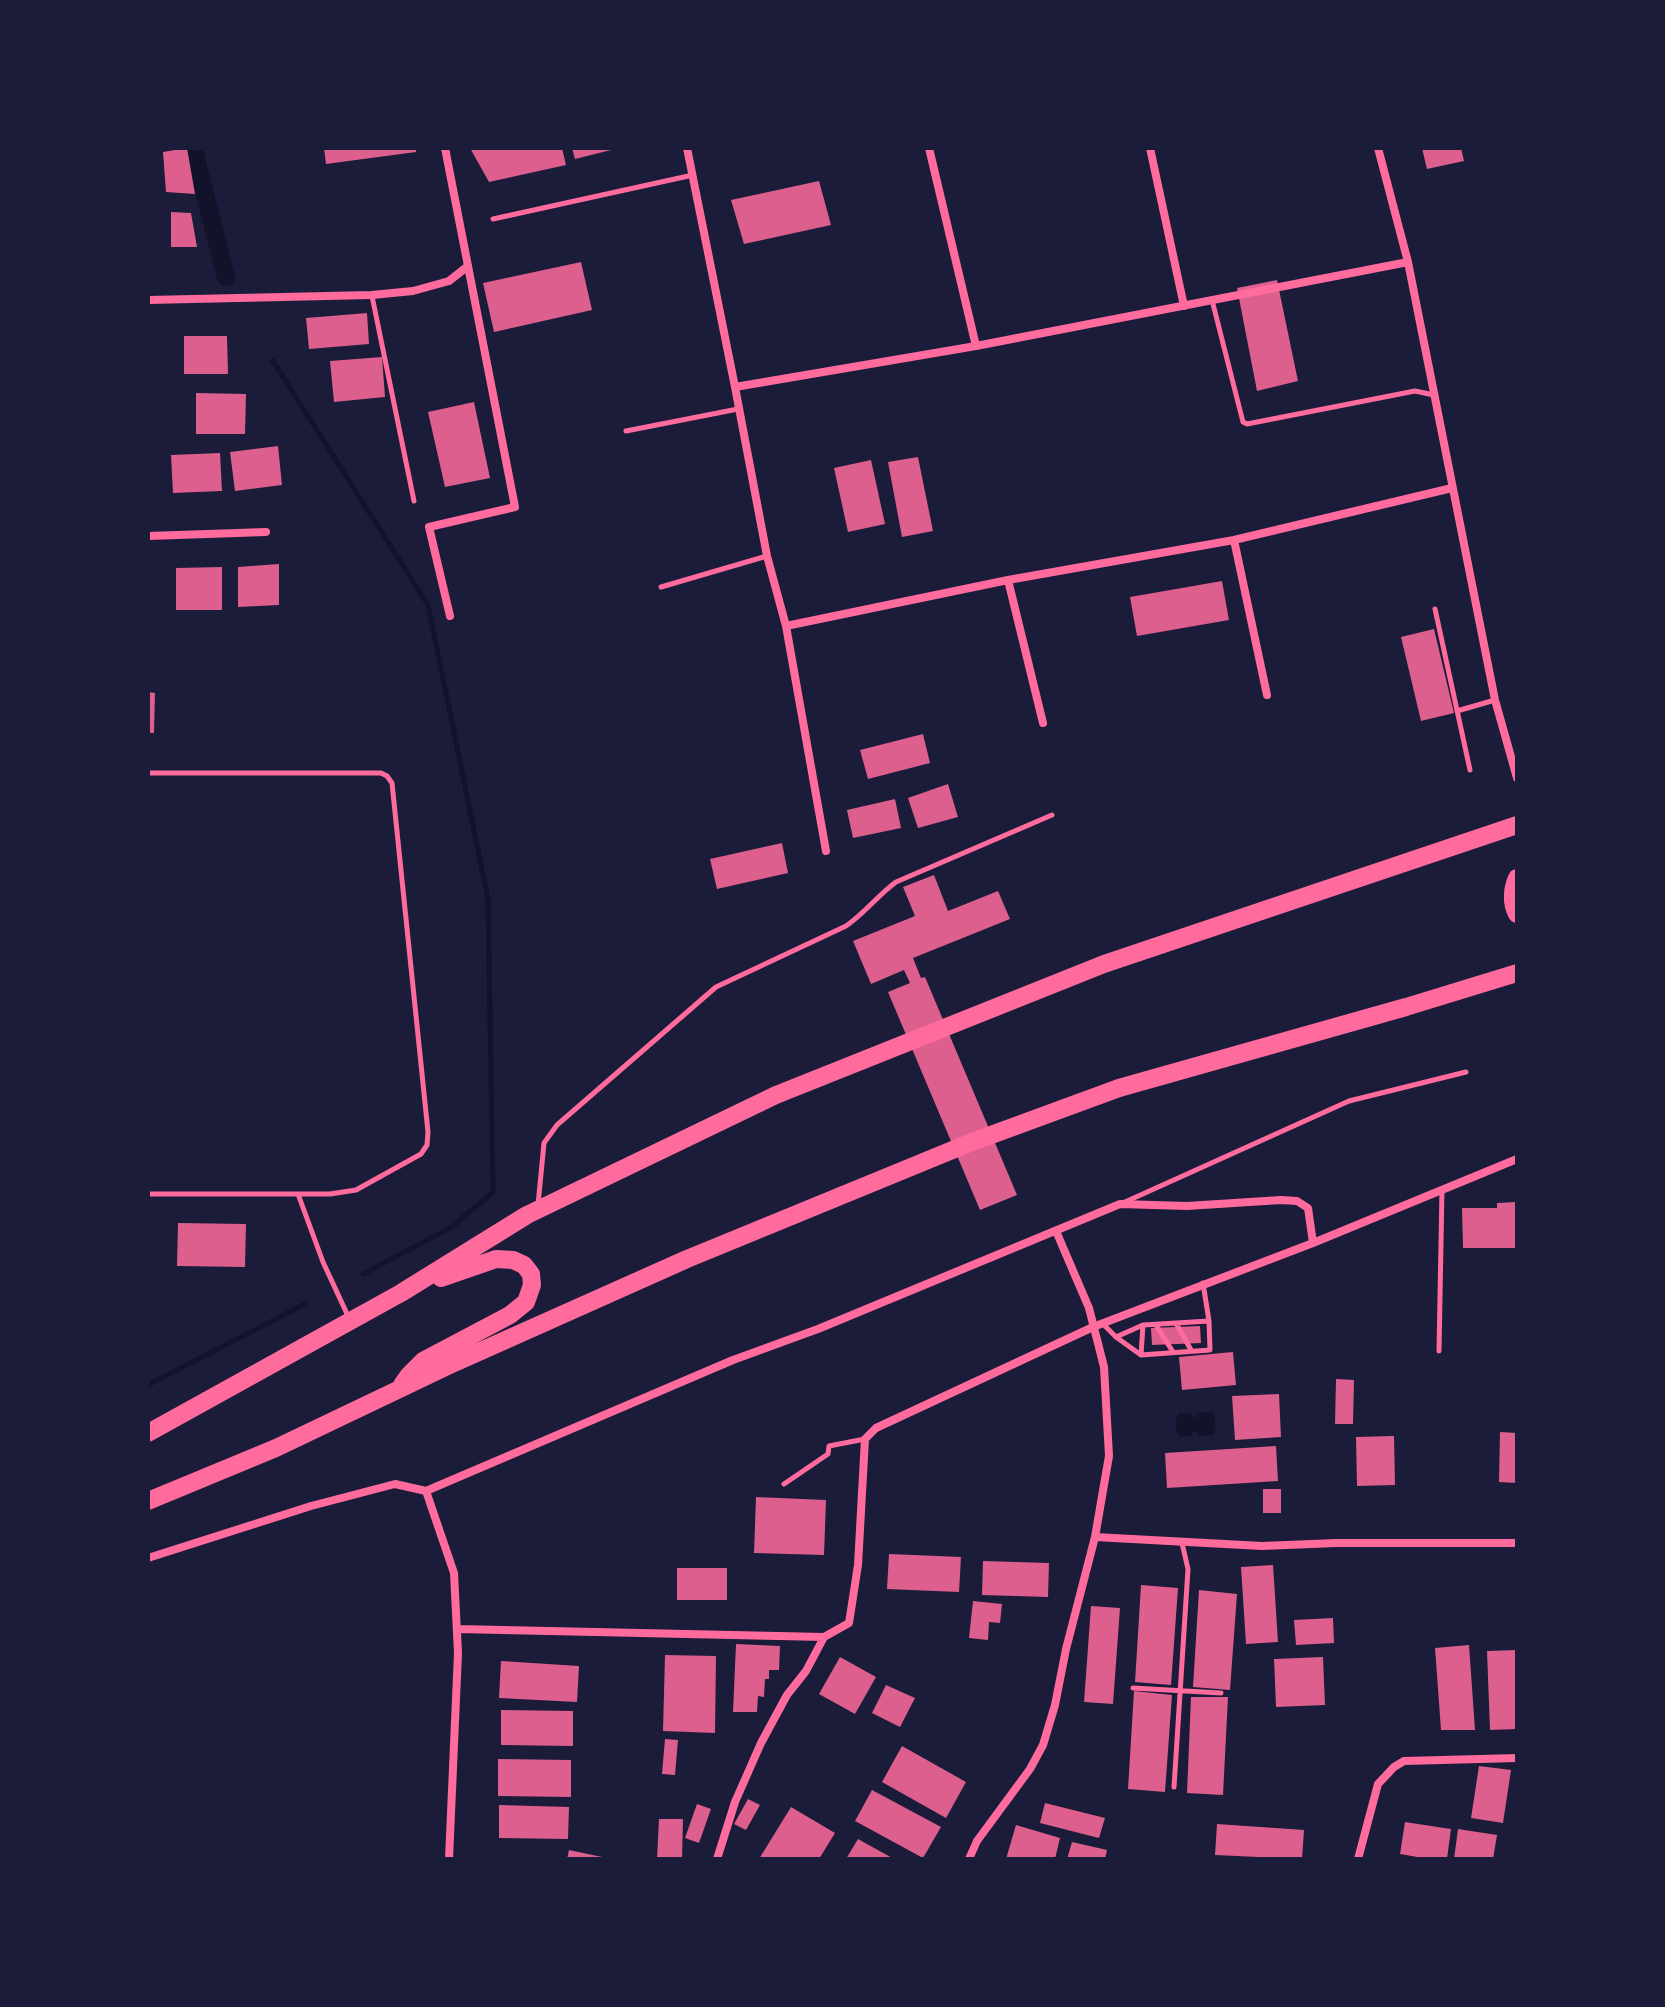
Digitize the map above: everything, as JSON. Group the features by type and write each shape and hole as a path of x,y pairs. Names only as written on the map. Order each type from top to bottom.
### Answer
{"highway":[{"path":"148,1433 401,1293 527,1215 776,1095 1104,964 1517,825"},
{"path":"1517,878 1512,894 1517,914"},
{"path":"148,1501 276,1448 454,1363 687,1259 972,1142 1119,1088 1517,973"},
{"path":"398,1390 423,1361 510,1315 526,1302 532,1285 531,1274 524,1265 513,1260 496,1259 401,1293"}],"street":[{"path":"445,148 515,507 429,527 450,616"},
{"path":"687,148 767,556 786,626 826,851"},
{"path":"929,148 976,346"},
{"path":"1150,148 1184,306"},
{"path":"1378,148 1408,262 1495,700 1517,778"},
{"path":"735,387 976,346 1408,262"},
{"path":"148,300 372,295 413,291 449,281 468,266"},
{"path":"786,626 1008,580 1234,540 1452,488"},
{"path":"148,536 266,532"},
{"path":"1234,540 1267,695"},
{"path":"1008,580 1043,723"},
{"path":"457,1629 824,1637 849,1623 858,1565 865,1439 876,1428 1098,1325 1313,1243 1517,1159"},
{"path":"148,1558 311,1506 395,1484 426,1491 733,1360 818,1329 1120,1204 1187,1206 1297,1201 1308,1208 1313,1243"},
{"path":"969,1859 977,1841 1030,1769 1043,1745 1095,1537 1109,1456 1104,1367 1098,1325 1056,1231"},
{"path":"426,1491 454,1573 458,1653 449,1859"},
{"path":"1095,1537 1262,1546 1517,1543"},
{"path":"717,1859 735,1802 761,1743 824,1637"},
{"path":"1358,1859 1378,1784 1394,1767 1404,1761 1517,1758"}],"lane":[{"path":"493,219 693,175"},
{"path":"372,295 414,501"},
{"path":"1212,300 1243,422 1247,424 1415,391 1434,395"},
{"path":"626,431 739,409"},
{"path":"661,587 767,556"},
{"path":"1435,609 1470,770"},
{"path":"1457,711 1495,700"},
{"path":"148,773 381,773 387,776 392,783 428,1132 427,1145 421,1154 356,1190 330,1194 148,1194"},
{"path":"538,1210 544,1143 557,1125 716,987 846,926 896,882 1052,815"},
{"path":"1120,1204 1349,1101 1466,1072"},
{"path":"1439,1351 1442,1188"},
{"path":"298,1194 323,1262 350,1320"},
{"path":"1098,1325 1141,1355 1210,1350 1203,1283"},
{"path":"1116,1337 1143,1325 1209,1321"},
{"path":"1176,1323 1191,1351"},
{"path":"1155,1324 1173,1352"},
{"path":"1141,1355 1143,1325"},
{"path":"784,1484 828,1454 829,1446 865,1439"},
{"path":"1174,1787 1188,1569 1182,1542"},
{"path":"1133,1688 1221,1693"}],"shaded area":[{"path":"1212,1412 1216,1424 1213,1435 1199,1436 1197,1432 1180,1437 1176,1425 1179,1413 1190,1413 1196,1417 1198,1413"}],"building":[{"path":"187,148 195,194 166,192 163,152"},
{"path":"324,148 416,148 416,152 326,164"},
{"path":"470,148 562,148 566,165 489,182"},
{"path":"572,148 615,148 615,149 575,159"},
{"path":"1422,148 1461,148 1464,161 1427,169"},
{"path":"819,181 831,225 744,244 731,200"},
{"path":"171,212 191,213 197,247 171,247"},
{"path":"581,262 592,310 494,332 483,283"},
{"path":"1277,280 1298,381 1257,391 1237,288"},
{"path":"367,313 369,344 309,349 306,318"},
{"path":"184,336 227,336 228,374 184,374"},
{"path":"382,357 385,397 334,402 330,361"},
{"path":"196,393 246,394 245,434 196,434"},
{"path":"474,402 490,478 445,487 428,412"},
{"path":"278,446 282,485 235,491 230,452"},
{"path":"220,453 222,491 173,493 171,455"},
{"path":"918,457 933,531 902,537 888,462"},
{"path":"871,460 885,524 848,532 834,468"},
{"path":"279,564 279,605 238,607 238,567"},
{"path":"222,567 222,610 176,610 176,568"},
{"path":"1222,581 1229,620 1137,636 1130,597"},
{"path":"1434,629 1454,713 1421,721 1401,637"},
{"path":"148,692 155,693 154,733 148,733"},
{"path":"923,734 930,763 868,779 860,750"},
{"path":"948,784 958,817 918,828 908,798"},
{"path":"895,799 901,828 853,838 847,810"},
{"path":"782,843 788,873 717,889 710,859"},
{"path":"934,875 948,911 998,891 1010,919 913,958 921,978 925,977 1017,1195 980,1210 888,992 910,983 904,970 871,984 853,941 915,916 903,887"},
{"path":"1517,1202 1517,1248 1463,1248 1462,1208 1497,1208 1497,1203"},
{"path":"178,1223 246,1224 245,1267 177,1266"},
{"path":"1200,1326 1201,1343 1152,1345 1151,1328"},
{"path":"1233,1352 1236,1385 1182,1390 1179,1357"},
{"path":"1336,1379 1354,1380 1353,1424 1335,1424"},
{"path":"1279,1394 1281,1437 1235,1440 1232,1396"},
{"path":"1500,1432 1517,1433 1517,1483 1499,1482"},
{"path":"1394,1436 1395,1485 1357,1486 1356,1437"},
{"path":"1276,1446 1278,1481 1167,1488 1165,1453"},
{"path":"1263,1489 1281,1489 1281,1513 1263,1513"},
{"path":"756,1497 826,1500 824,1555 754,1553"},
{"path":"889,1554 961,1557 959,1592 887,1589"},
{"path":"983,1561 1049,1563 1048,1597 982,1595"},
{"path":"1273,1565 1278,1642 1246,1644 1241,1567"},
{"path":"677,1568 727,1568 727,1600 677,1600"},
{"path":"1141,1585 1178,1588 1171,1685 1135,1682"},
{"path":"1199,1590 1237,1594 1230,1690 1193,1687"},
{"path":"973,1601 1002,1604 1000,1623 989,1622 988,1640 969,1638"},
{"path":"1091,1606 1120,1608 1113,1704 1084,1702"},
{"path":"1333,1618 1334,1643 1296,1645 1294,1620"},
{"path":"736,1644 780,1646 779,1670 769,1670 764,1697 758,1696 757,1712 733,1712"},
{"path":"1469,1645 1475,1730 1441,1730 1435,1648"},
{"path":"1517,1650 1517,1729 1490,1730 1487,1651"},
{"path":"665,1655 716,1656 715,1733 663,1731"},
{"path":"840,1657 876,1677 855,1714 819,1694"},
{"path":"1323,1657 1325,1705 1276,1707 1274,1659"},
{"path":"501,1661 579,1666 577,1702 499,1698"},
{"path":"886,1685 915,1698 900,1727 872,1713"},
{"path":"1134,1691 1172,1695 1165,1792 1128,1789"},
{"path":"1191,1697 1228,1697 1223,1795 1187,1793"},
{"path":"501,1710 573,1711 573,1746 501,1745"},
{"path":"665,1739 678,1740 675,1775 662,1774"},
{"path":"902,1746 966,1782 946,1818 882,1782"},
{"path":"498,1759 571,1760 571,1797 498,1796"},
{"path":"1479,1766 1511,1770 1503,1823 1471,1818"},
{"path":"872,1790 941,1827 923,1858 855,1821"},
{"path":"748,1799 760,1805 746,1830 734,1824"},
{"path":"1045,1803 1105,1818 1099,1838 1040,1823"},
{"path":"697,1804 711,1809 699,1843 685,1838"},
{"path":"499,1805 569,1807 568,1839 499,1838"},
{"path":"791,1807 835,1833 819,1859 759,1859"},
{"path":"659,1819 683,1819 682,1859 657,1859"},
{"path":"1405,1822 1451,1829 1447,1859 1400,1854"},
{"path":"1217,1824 1304,1830 1302,1859 1215,1855"},
{"path":"1016,1825 1060,1838 1055,1859 1006,1859"},
{"path":"1458,1829 1497,1835 1493,1859 1454,1859"},
{"path":"858,1839 894,1859 846,1859"},
{"path":"1072,1842 1107,1850 1105,1859 1067,1859"},
{"path":"569,1850 607,1858 607,1859 567,1859"}],"waterway":[{"path":"193,148 226,277"},
{"path":"273,361 428,605 488,899 493,1192 452,1227 363,1274"},
{"path":"148,1385 305,1304"}]}
